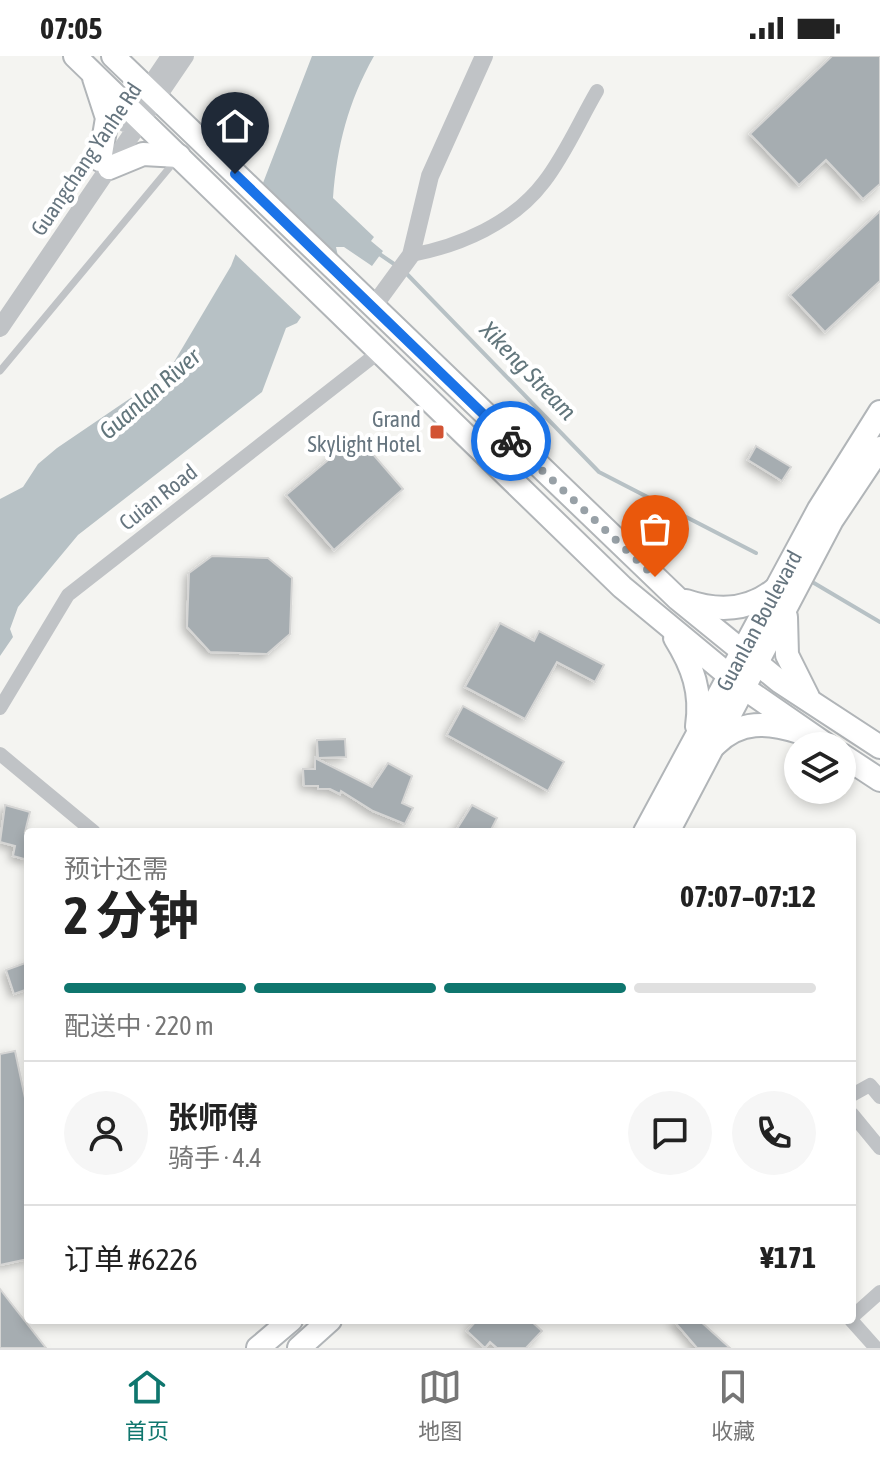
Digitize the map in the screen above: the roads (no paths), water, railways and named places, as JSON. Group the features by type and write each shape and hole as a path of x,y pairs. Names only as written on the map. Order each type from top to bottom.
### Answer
{"main road":[{"path":"113,56 678,599 749,658 819,710 880,747"},
{"path":"80,60 379,352 668,627 736,682 809,732"},
{"path":"80,60 97,83 105,106 104,164 135,155 179,156"},
{"path":"214,190 234,172"},
{"name":"Guanlan Boulevard","path":"783,596 839,473 880,412"},
{"name":"Guanlan Boulevard","path":"648,828 702,744 783,596 879,451"},
{"path":"678,599 717,608 743,607 783,596 787,655 803,691 819,710"},
{"path":"668,627 694,673 702,744 751,724 798,732"},
{"name":"Guanlan Boulevard","path":"670,828 702,744"},
{"path":"856,764 880,780"},
{"path":"258,1348 286,1324"},
{"path":"299,1348 326,1324"}],"street":[{"name":"Guangchang Yanhe Rd","path":"152,94 170,56"},
{"name":"Guangchang Yanhe Rd","path":"0,306 152,94 185,56"},
{"path":"404,264 430,176 484,56"},
{"path":"366,301 404,264 481,232 534,194 552,172 597,91"},
{"name":"Guangchang Yanhe Rd","path":"0,328 104,164"},
{"name":"Cuian Road","path":"0,708 68,595 379,352"},
{"path":"0,754 89,828"},
{"path":"856,1093 870,1085 880,1097"},
{"path":"856,1119 880,1148"},
{"path":"856,1314 880,1292"},
{"path":"856,1324 876,1348"}],"lane":[{"path":"0,371 179,156"}],"water":[{"name":"Guanlan River","path":"312,56 374,56 357,90 345,125 333,198 374,237 371,241 383,251 372,266 344,247 336,247 339,261 297,323 286,328 262,392 78,535 18,607 10,629 13,637 0,656 0,499 23,487 38,464 57,448 163,376 174,362 231,266"}],"waterway":[{"name":"Xikeng Stream","path":"378,253 397,266"},
{"name":"Xikeng Stream","path":"404,271 599,472 756,553"},
{"name":"Xikeng Stream","path":"814,583 880,622"}],"place":[{"name":"Grand Skylight Hotel","path":"437,432"}]}
